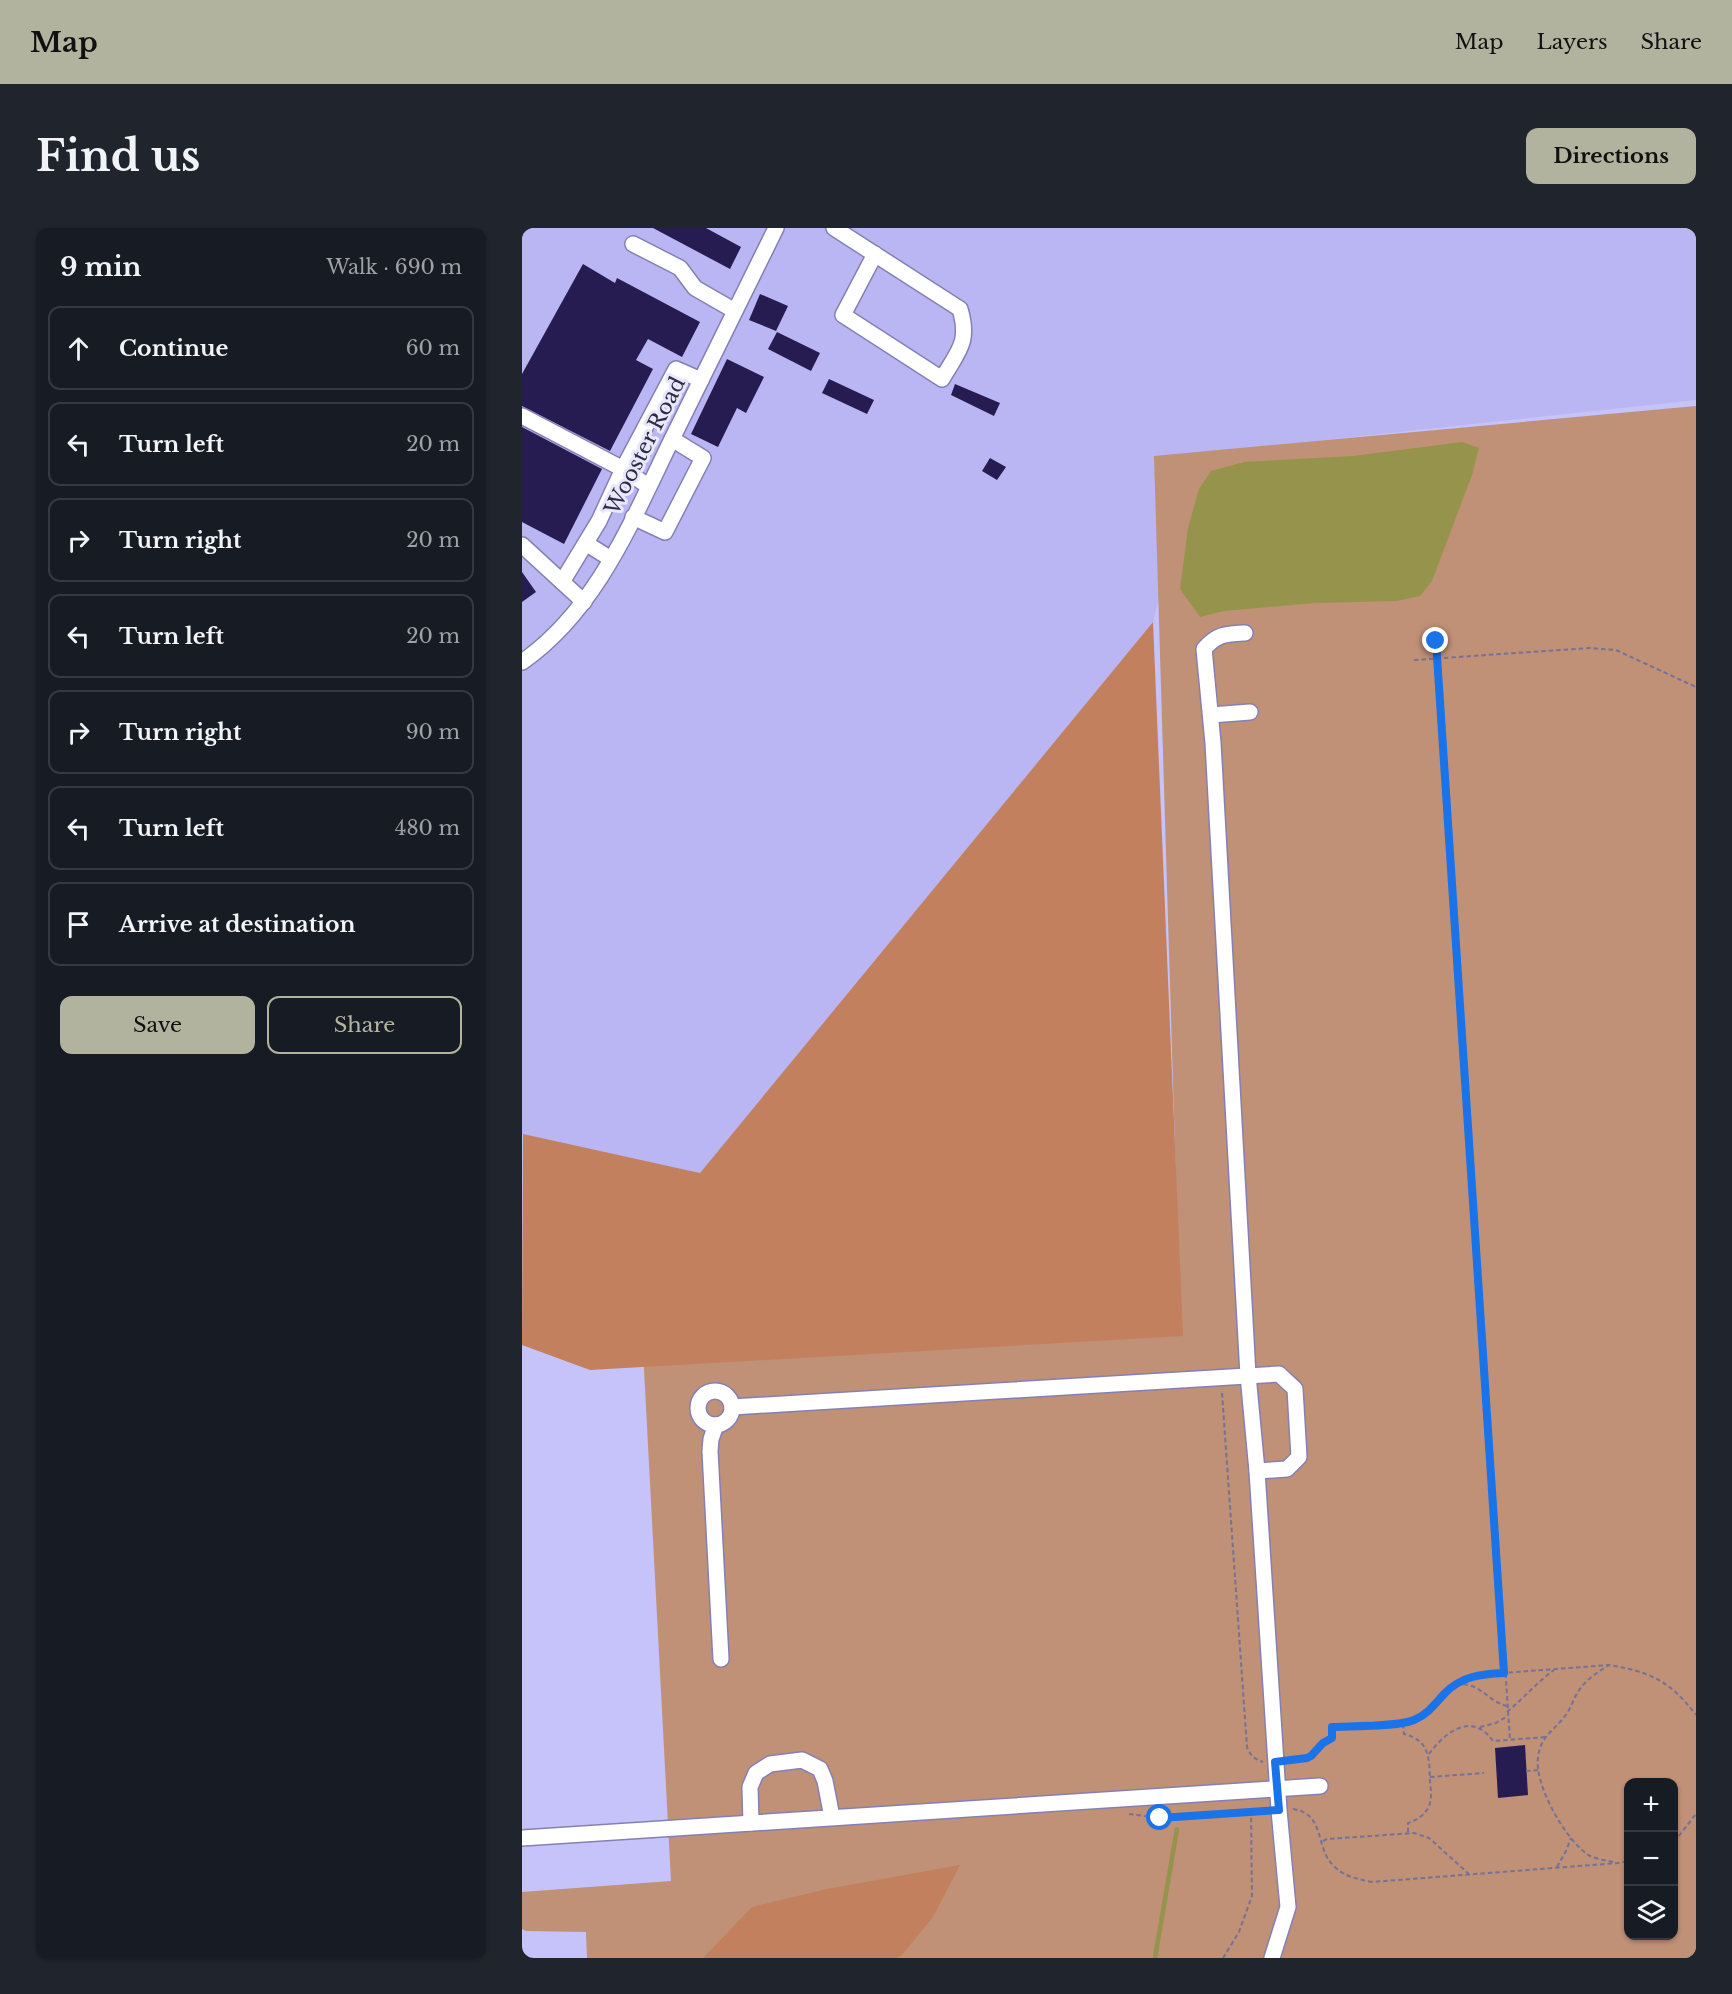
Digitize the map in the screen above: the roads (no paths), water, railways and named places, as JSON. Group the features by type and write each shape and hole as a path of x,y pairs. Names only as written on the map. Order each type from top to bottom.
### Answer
{"street":[{"name":"Wooster Road","path":"522,662 558,633 584,602 611,559 776,228"},
{"path":"834,228 875,254 960,309 965,326 963,343 942,379 843,315 875,254"},
{"path":"633,244 680,268 695,288 735,311"},
{"path":"562,582 599,521 676,369 701,380"},
{"path":"522,416 623,470 648,486"},
{"path":"633,517 665,532 703,458 672,439"},
{"path":"599,521 624,533"},
{"path":"586,544 611,559"},
{"path":"522,545 584,602"},
{"path":"1245,633 1224,634 1213,639 1204,649 1210,715 1248,1375 1257,1472 1275,1762 1288,1907 1272,1958"},
{"path":"1210,715 1250,712"},
{"path":"732,1407 1279,1374 1295,1389 1299,1457 1287,1469 1257,1472"},
{"path":"718,1391 728,1397 732,1407 726,1421 716,1425 706,1421 699,1413 698,1407 707,1393 718,1391"},
{"path":"716,1425 710,1451 721,1659"},
{"path":"751,1823 750,1787 756,1773 770,1764 802,1760 820,1769 825,1781 832,1818"},
{"path":"522,1838 1320,1786"}],"waterway":[{"path":"1155,1958 1177,1829"}]}
